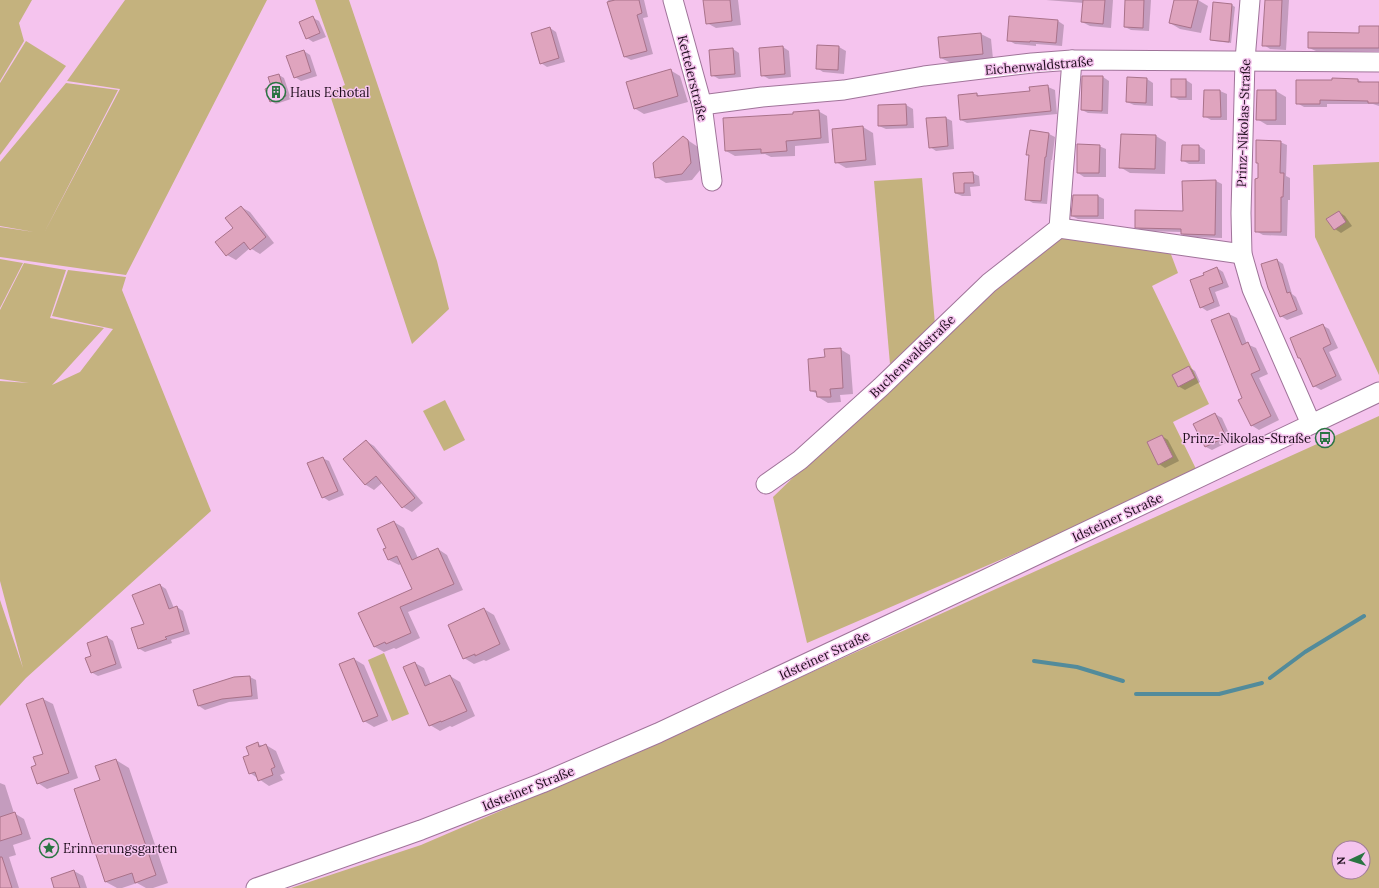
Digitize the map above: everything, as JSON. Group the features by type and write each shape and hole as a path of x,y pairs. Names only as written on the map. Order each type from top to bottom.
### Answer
{"street":[{"name":"Kettelerstraße","path":"673,0 702,105 712,181"},
{"name":"Prinz-Nikolas-Straße","path":"1250,0 1245,60 1241,213 1242,254 1252,290 1311,424"},
{"name":"Eichenwaldstraße","path":"702,105 762,97 844,90 924,76 1032,62 1072,60 1379,62"},
{"path":"1072,60 1059,228 1242,254"},
{"name":"Buchenwaldstraße","path":"766,484 800,460 881,387 989,283 1059,228"},
{"name":"Idsteiner Straße","path":"256,888 421,830 542,783 658,733 1379,392"}],"shaded area":[{"path":"0,0 32,0 19,23 24,41 0,81"},
{"path":"125,0 267,0 126,275 0,257 0,227 34,232 0,226 0,162 66,83 118,90 44,233 120,89 67,81"},
{"path":"315,0 349,0 437,261 449,309 412,344 329,92 345,85"},
{"path":"26,41 66,66 0,155 0,83"},
{"path":"1379,162 1379,375 1315,237 1313,165"},
{"path":"922,178 935,324 890,364 874,181"},
{"path":"1062,233 1169,249 1178,273 1152,286 1209,404 1173,422 1197,471 1037,544 807,643 773,497 993,284"},
{"path":"0,259 23,263 0,308"},
{"path":"24,263 66,270 50,318 104,328 52,385 80,372 113,329 52,316 68,270 126,277 122,290 211,511 26,678 0,706 0,600 23,668 0,581 0,381 29,383 0,379 0,310"},
{"path":"445,400 465,440 444,451 423,411"},
{"path":"1379,416 1379,888 291,888 421,845 595,770"},
{"path":"384,653 409,714 392,721 368,660"}],"building":[{"path":"615,0 639,0 642,13 637,15 647,51 624,57 607,2"},
{"path":"703,0 730,0 732,21 706,24"},
{"path":"1083,0 1105,0 1103,24 1081,22"},
{"path":"1125,0 1144,0 1143,28 1124,27"},
{"path":"1174,0 1198,0 1191,28 1169,23"},
{"path":"1265,0 1282,0 1280,46 1262,46"},
{"path":"1213,2 1232,4 1229,42 1210,40"},
{"path":"313,16 320,33 306,39 299,22"},
{"path":"1009,16 1058,20 1056,43 1007,41"},
{"path":"1359,26 1379,26 1379,48 1308,48 1308,32 1359,33"},
{"path":"550,27 559,58 540,64 531,33"},
{"path":"981,33 983,54 940,58 938,37"},
{"path":"817,45 839,46 838,70 816,69"},
{"path":"783,46 785,74 761,76 759,48"},
{"path":"733,48 735,74 711,76 709,50"},
{"path":"304,50 311,72 294,78 286,56"},
{"path":"671,69 678,96 634,109 626,82"},
{"name":"Haus Echotal","path":"279,74 286,96 270,102 265,89 271,86 268,77"},
{"path":"1082,76 1103,76 1102,111 1081,110"},
{"path":"1127,77 1147,78 1146,103 1126,102"},
{"path":"1332,78 1358,79 1358,82 1379,82 1379,103 1368,103 1368,101 1320,100 1320,104 1296,104 1296,80 1332,80"},
{"path":"1171,79 1186,79 1186,97 1171,97"},
{"path":"1048,85 1051,111 960,120 958,95 977,93 977,96 1030,91 1029,87"},
{"path":"1204,90 1220,90 1221,117 1203,117"},
{"path":"1257,90 1276,90 1276,120 1256,120"},
{"path":"906,104 907,125 878,126 878,105"},
{"path":"819,110 821,138 786,141 787,151 761,153 761,149 725,151 723,118 793,114 793,112"},
{"path":"946,117 948,146 929,148 926,118"},
{"path":"863,126 866,160 835,163 832,129"},
{"path":"1030,130 1049,133 1041,201 1025,200 1029,155 1026,155"},
{"path":"1121,134 1156,135 1155,169 1119,168"},
{"path":"683,136 688,140 691,163 682,174 655,178 653,163"},
{"path":"1256,140 1281,141 1280,173 1284,173 1283,197 1281,197 1281,232 1255,232 1255,179 1258,178 1258,163 1256,163"},
{"path":"1077,144 1100,145 1099,173 1077,173"},
{"path":"1182,145 1199,145 1199,161 1181,161"},
{"path":"973,172 974,183 964,183 964,193 955,193 953,173"},
{"path":"1216,180 1215,235 1181,234 1181,229 1135,228 1135,210 1183,211 1182,181"},
{"path":"1073,195 1098,195 1098,216 1071,216"},
{"path":"241,206 266,237 250,250 244,242 226,256 215,242 233,228 225,218"},
{"path":"1339,211 1346,222 1334,230 1326,219"},
{"path":"1277,259 1287,293 1290,292 1297,310 1280,317 1268,288 1261,264"},
{"path":"1217,267 1223,283 1209,288 1214,302 1200,308 1190,280 1204,275 1203,273"},
{"path":"1229,313 1242,345 1248,342 1260,370 1251,374 1271,416 1251,426 1238,400 1242,398 1211,320"},
{"path":"1323,324 1331,344 1323,348 1336,376 1313,387 1300,358 1298,358 1290,338"},
{"path":"841,348 843,388 830,389 831,397 817,397 816,391 810,391 808,359 825,357 824,349"},
{"path":"1189,366 1195,378 1178,387 1172,375"},
{"path":"1215,413 1226,437 1205,447 1193,424"},
{"path":"1162,435 1173,457 1158,465 1147,442"},
{"path":"366,440 415,498 402,508 376,476 365,485 343,459"},
{"path":"323,457 338,491 322,498 307,463"},
{"path":"394,521 412,560 438,548 454,584 400,607 411,633 386,644 385,642 374,647 358,613 412,589 397,556 388,560 383,549 386,548 377,529"},
{"path":"160,584 169,609 177,606 184,631 165,637 167,639 138,649 131,628 144,624 132,595"},
{"path":"484,608 500,644 475,656 475,654 463,659 448,625"},
{"path":"107,636 116,664 91,673 85,658 91,656 87,643"},
{"path":"354,658 378,716 363,722 339,664"},
{"path":"415,662 425,686 450,675 467,711 429,726 403,667"},
{"path":"250,676 252,696 222,699 198,706 193,690 234,677"},
{"path":"43,698 69,773 37,784 31,767 36,765 33,757 43,754 26,704"},
{"path":"258,742 259,747 266,744 275,767 271,769 273,775 258,781 255,772 249,774 243,757 249,755 246,747"},
{"path":"116,759 156,875 135,883 132,873 105,882 74,789 100,780 95,766"},
{"path":"15,812 22,834 0,841 0,817"},
{"path":"0,857 2,857 12,888 0,888"},
{"path":"74,870 80,888 54,888 51,878"}],"waterway":[{"path":"1270,678 1305,652 1364,616"},
{"path":"1034,661 1077,667 1123,681"},
{"path":"1136,694 1219,694 1262,683"}],"place":[{"name":"Haus Echotal","path":"276,92"},
{"name":"Prinz-Nikolas-Straße","path":"1325,438"},
{"name":"Erinnerungsgarten","path":"49,848"}]}
